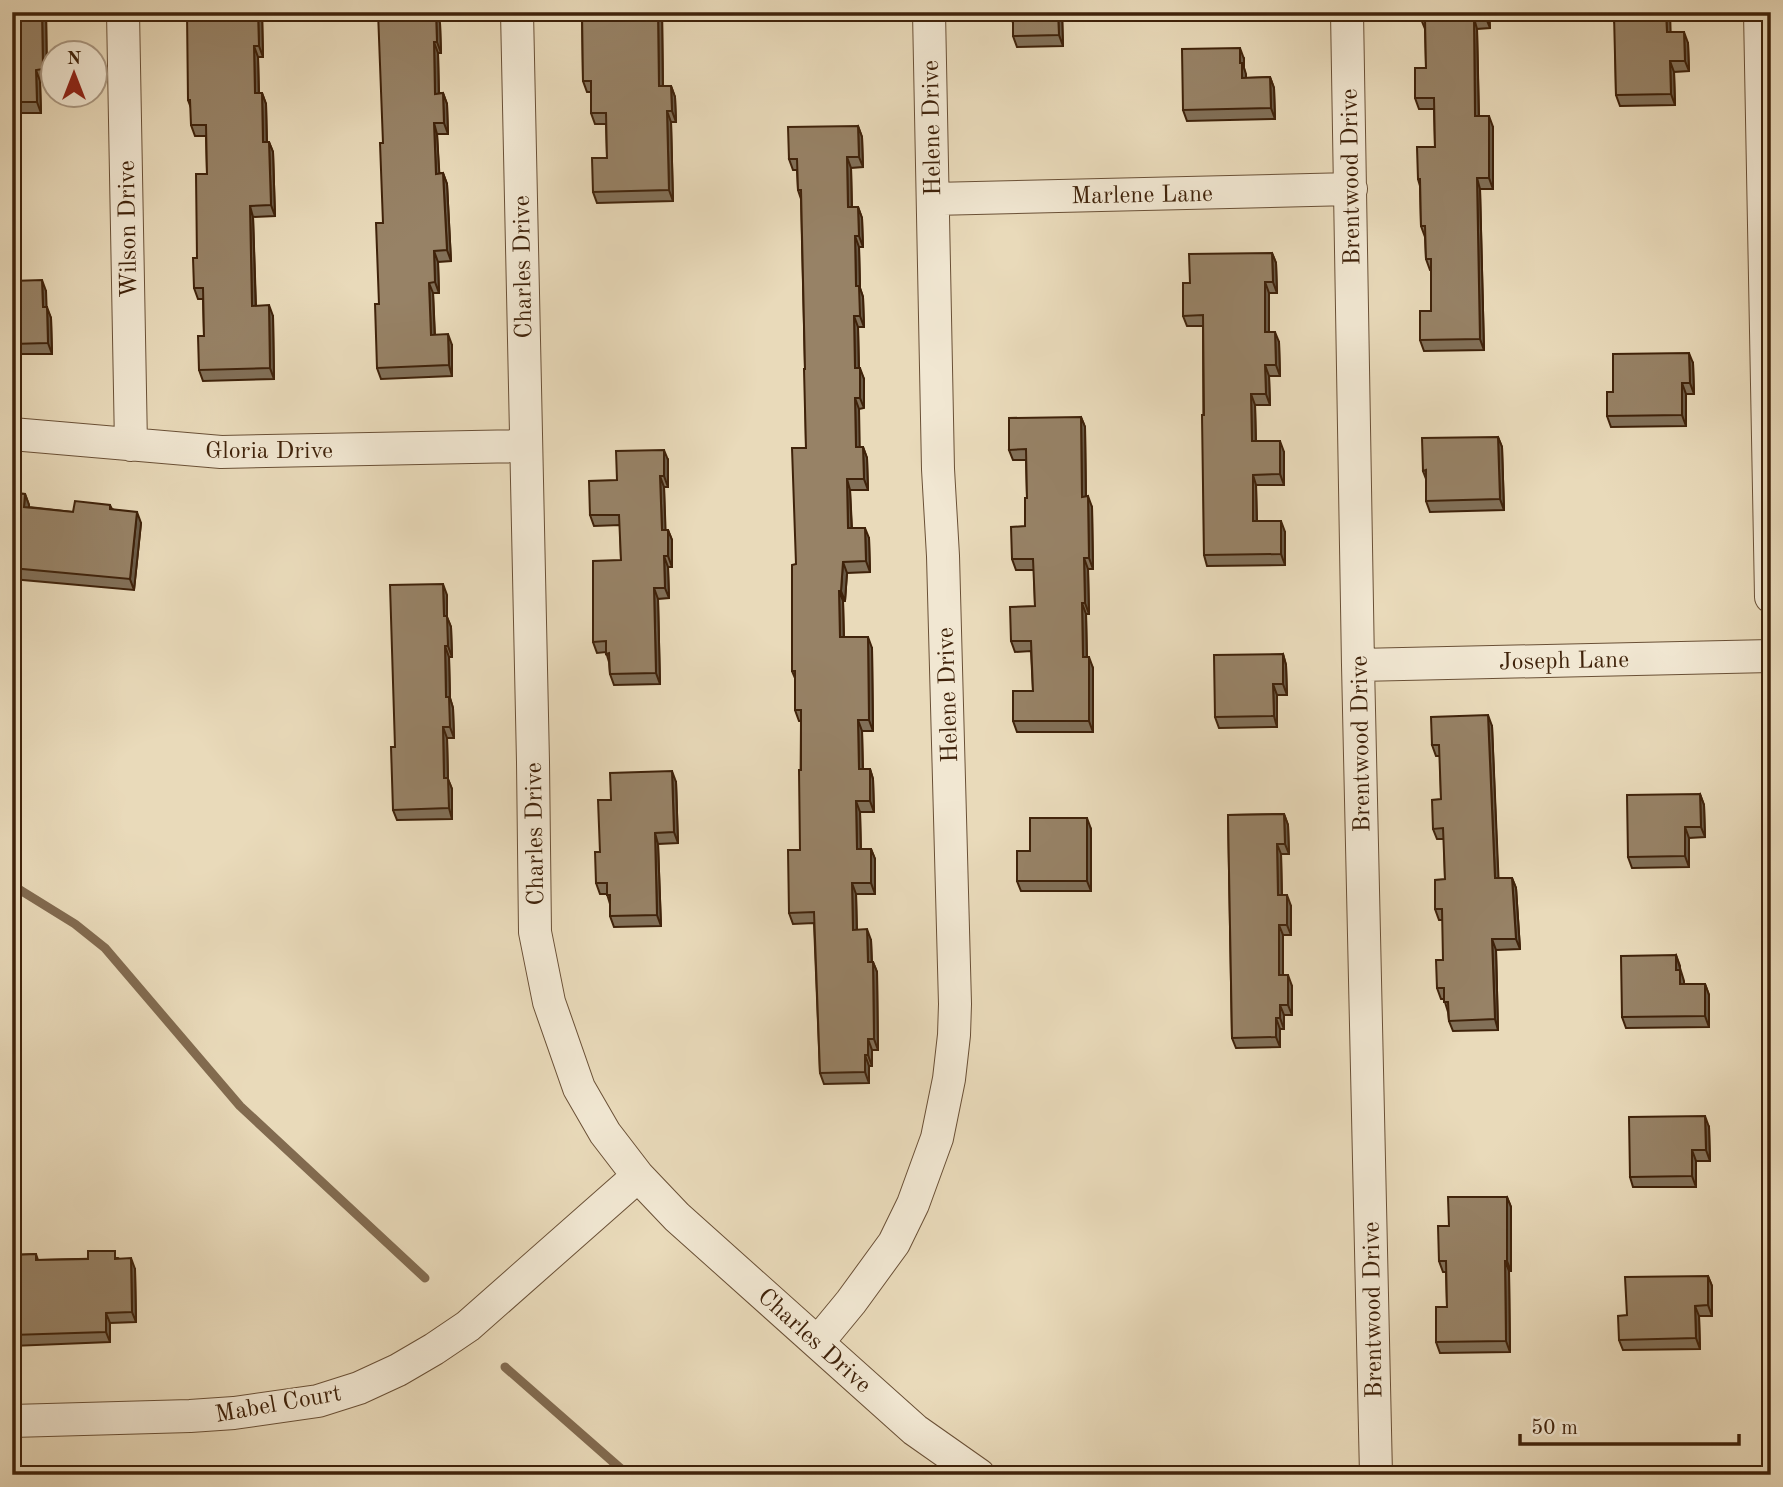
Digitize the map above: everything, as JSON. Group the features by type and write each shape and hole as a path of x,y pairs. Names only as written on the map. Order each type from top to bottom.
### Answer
{"street":[{"name":"Wilson Drive","path":"122,12 131,445"},
{"name":"Charles Drive","path":"517,12 535,932 549,1002 579,1088 604,1133 638,1176 677,1217 915,1430 979,1475"},
{"name":"Helene Drive","path":"818,1342 888,1252 913,1204 937,1138 949,1079 954,1035 956,1004 938,469 929,12"},
{"name":"Brentwood Drive","path":"1347,12 1376,1475"},
{"path":"1760,12 1771,597"},
{"name":"Marlene Lane","path":"933,199 1351,189"},
{"name":"Gloria Drive","path":"12,434 220,452 526,446"},
{"name":"Joseph Lane","path":"1358,665 1771,656"},
{"name":"Mabel Court","path":"12,1421 234,1413 318,1401 359,1388 398,1370 468,1326 638,1176"}],"building":[{"path":"12,12 42,12 42,38 38,38 36,70 37,102 12,102"},
{"path":"258,12 259,46 254,46 255,93 262,93 263,142 269,142 271,205 250,206 252,306 269,305 270,368 199,370 198,336 204,336 203,288 194,288 193,258 197,258 196,174 207,174 206,125 191,125 188,100 187,13"},
{"path":"378,12 436,12 435,94 443,93 444,123 434,123 436,174 443,173 447,250 434,251 435,282 429,283 431,335 448,334 449,365 377,368 375,304 379,304 376,223 383,223"},
{"path":"582,12 658,12 659,86 671,86 672,111 667,111 669,190 593,192 592,158 607,158 606,113 591,113 591,81 583,81"},
{"path":"1010,12 1058,12 1059,35 1013,36 1013,14"},
{"path":"1420,12 1486,12 1486,18 1474,18 1475,116 1489,116 1489,178 1477,178 1480,339 1420,340 1420,311 1431,311 1431,259 1426,259 1425,226 1421,226 1417,147 1435,147 1434,98 1415,98 1415,68 1426,68 1425,19 1421,19"},
{"path":"1611,12 1666,12 1667,32 1684,32 1685,61 1670,61 1671,94 1616,95 1614,15 1611,15"},
{"path":"1240,48 1242,78 1270,77 1271,108 1183,110 1182,49"},
{"path":"858,126 859,157 847,157 848,207 858,207 859,236 855,236 856,286 859,286 860,316 854,316 855,368 860,368 860,398 855,398 856,447 863,447 864,479 847,479 848,528 865,528 866,561 843,562 839,591 840,637 868,637 869,720 858,720 859,769 870,769 870,801 856,801 857,849 871,849 871,883 852,883 853,930 867,929 868,962 873,962 874,1039 868,1039 865,1072 820,1073 814,912 789,913 788,850 800,850 801,770 801,710 795,710 795,671 792,671 792,565 796,564 792,448 806,448 801,190 798,190 797,159 789,159 788,127"},
{"path":"1272,253 1273,282 1265,282 1265,332 1275,332 1276,365 1265,365 1266,394 1251,394 1252,441 1280,441 1280,474 1253,475 1253,521 1281,521 1281,554 1204,555 1203,315 1183,316 1183,283 1190,283 1189,254"},
{"path":"42,280 43,307 47,307 48,343 12,344 12,281"},
{"path":"1689,353 1690,383 1682,383 1682,415 1607,416 1607,392 1613,392 1613,354"},
{"path":"1081,417 1082,497 1088,496 1089,558 1084,558 1085,603 1082,603 1083,657 1089,657 1089,721 1013,721 1013,691 1033,691 1031,641 1011,641 1010,607 1035,606 1033,559 1012,559 1011,527 1025,526 1026,449 1009,450 1009,418"},
{"path":"1498,437 1500,499 1426,501 1422,438"},
{"path":"664,450 664,476 660,476 662,530 668,530 668,556 664,556 665,588 654,588 656,673 610,674 606,641 593,642 593,561 621,560 619,515 590,515 589,481 617,480 616,451"},
{"path":"12,493 25,494 24,507 73,512 75,501 110,505 110,509 137,512 130,579 12,568"},
{"path":"443,584 448,646 445,646 446,697 449,697 450,727 443,727 444,778 448,778 449,808 393,810 391,747 395,747 390,585"},
{"path":"1283,654 1283,684 1273,684 1274,716 1215,717 1214,655"},
{"path":"1488,715 1495,878 1512,878 1516,939 1492,939 1495,1019 1449,1021 1444,988 1437,988 1436,960 1443,960 1442,909 1435,909 1435,880 1445,879 1443,828 1433,829 1432,800 1441,799 1439,745 1432,745 1431,717"},
{"path":"672,771 674,832 655,833 657,915 610,916 607,883 596,883 595,852 600,852 598,800 611,800 610,773"},
{"path":"1700,794 1701,827 1685,827 1685,856 1628,857 1627,795"},
{"path":"1284,814 1285,844 1277,844 1278,895 1287,895 1287,925 1279,925 1279,975 1288,975 1288,1005 1280,1005 1280,1018 1276,1018 1276,1037 1232,1038 1228,815"},
{"path":"1030,818 1087,818 1087,881 1017,881 1017,851 1030,851"},
{"path":"1676,955 1680,984 1705,984 1705,1016 1622,1017 1621,956"},
{"path":"1705,1116 1706,1150 1692,1150 1692,1176 1630,1177 1629,1117"},
{"path":"1448,1197 1507,1197 1506,1341 1436,1342 1436,1307 1447,1307 1446,1261 1439,1261 1438,1226 1449,1226"},
{"path":"88,1251 115,1251 115,1259 131,1258 132,1312 106,1313 106,1332 12,1335 12,1255 36,1254 36,1260 88,1259"},
{"path":"1708,1276 1708,1305 1695,1306 1696,1338 1619,1340 1618,1316 1627,1315 1625,1277"}],"waterway":[{"path":"12,885 75,924 105,948 240,1106 425,1278"},
{"path":"505,1367 628,1475"}]}
